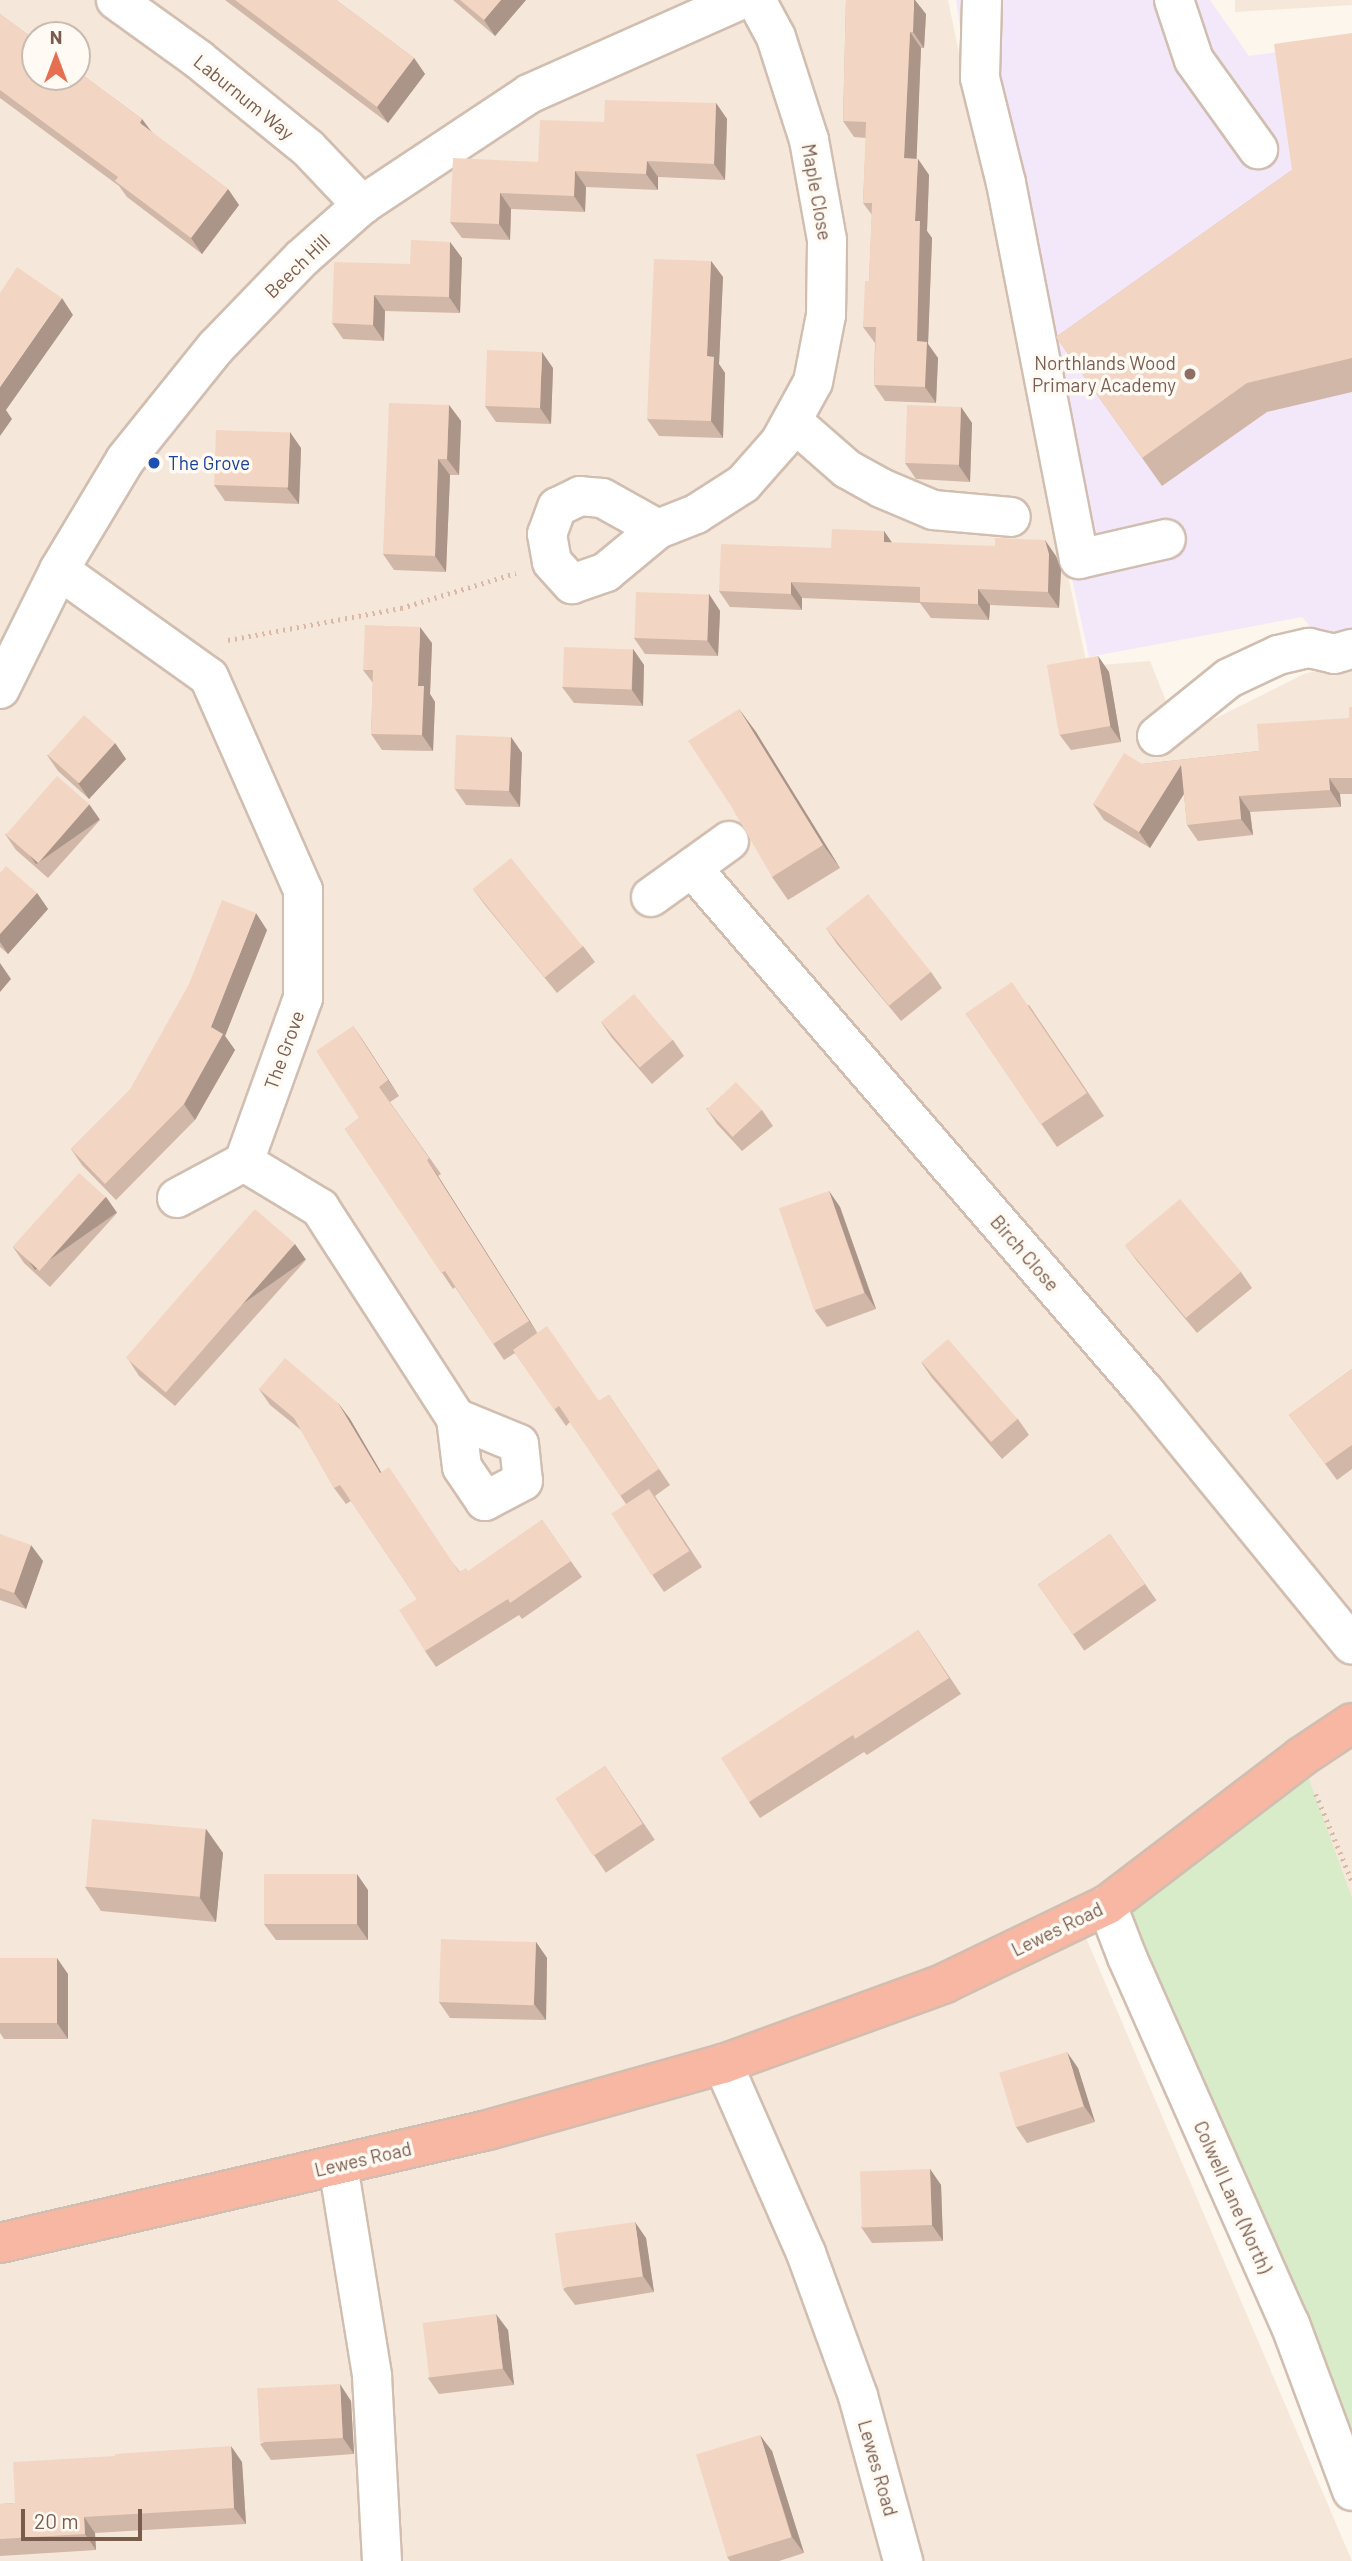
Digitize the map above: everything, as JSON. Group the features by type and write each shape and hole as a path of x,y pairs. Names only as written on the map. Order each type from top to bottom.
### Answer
{"highway":[{"name":"Lewes Road","path":"0,2243 488,2130 723,2064 945,1983 1107,1905 1301,1757 1352,1723"}],"street":[{"name":"Laburnum Way","path":"116,0 198,59 307,148 362,205"},
{"name":"Beech Hill","path":"0,689 59,570 125,460 216,347 302,258 362,205 529,94 740,0"},
{"name":"Maple Close","path":"552,562 572,584 606,572 658,529 696,514 743,484 780,442 813,382 826,315 827,240 809,140 776,37 756,0"},
{"path":"982,0 980,78 1006,183 1079,558 1166,539"},
{"path":"1174,0 1194,60 1258,149"},
{"path":"792,421 847,469 881,488 933,510 1011,517"},
{"path":"552,562 547,534 558,507 580,496 602,498 658,529"},
{"name":"The Grove","path":"59,570 209,677 303,890 303,998 244,1162"},
{"path":"1157,736 1229,678 1278,655 1309,648 1343,651"},
{"path":"651,897 729,841"},
{"name":"Birch Close","path":"692,868 1146,1393 1352,1645"},
{"path":"177,1198 244,1162 320,1208 456,1418"},
{"name":"Colwell Lane (North)","path":"1107,1905 1127,1957 1290,2324 1352,2491"},
{"name":"Lewes Road","path":"723,2064 806,2253 858,2396 903,2561"},
{"path":"338,2165 372,2376 382,2561"}],"path":[{"path":"172,650 401,608 552,562"},
{"path":"1301,1757 1352,1881"}],"shaded area":[{"path":"0,0 948,0 1087,666 1150,661 1180,736 1306,673 1352,666 1352,1947 1273,1768 1072,1905 1352,2561 0,2561"},
{"name":"Northlands Wood Primary Academy","path":"956,0 1210,0 1249,56 1352,42 1352,649 1334,654 1302,617 1089,657 975,131"},
{"path":"1235,0 1352,0 1352,5 1235,12"}],"green space":[{"path":"1301,1757 1352,1898 1352,2493 1107,1905"}],"building":[{"path":"235,0 336,0 414,58 377,107"},
{"path":"460,0 501,0 484,20"},
{"path":"846,0 914,0 904,158 918,159 915,221 920,221 917,341 927,342 925,387 874,385 876,327 863,327 865,281 869,281 872,203 863,203 866,122 843,121"},
{"path":"0,14 21,30 21,91 91,91 91,81 142,119 140,123 228,189 191,238 115,181 118,177 0,90"},
{"path":"1352,33 1352,358 1247,383 1142,458 1056,337 1292,170 1274,44"},
{"path":"605,100 716,103 714,164 647,161 646,174 575,171 574,196 500,193 499,224 450,222 453,158 538,162 540,120 604,122"},
{"path":"411,240 450,242 449,297 374,295 373,325 332,323 334,262 410,264"},
{"path":"654,259 711,261 707,356 714,357 711,421 647,419"},
{"path":"17,267 62,298 0,387 0,293"},
{"path":"487,350 542,352 540,408 485,406"},
{"path":"389,403 449,405 447,459 438,459 435,556 383,554"},
{"path":"907,405 961,407 959,465 905,463"},
{"path":"216,430 290,433 288,488 214,485"},
{"path":"832,529 884,531 884,542 995,546 995,538 1045,540 1049,554 1048,592 978,589 978,604 920,602 920,587 791,582 791,594 719,591 721,544 831,548"},
{"path":"636,592 709,595 707,641 634,638"},
{"path":"365,625 420,627 418,686 424,686 422,735 371,734 373,670 363,670"},
{"path":"564,647 633,649 632,689 563,687"},
{"path":"1098,656 1110,726 1059,735 1047,665"},
{"path":"1349,707 1352,707 1352,778 1329,778 1330,790 1239,796 1241,819 1187,825 1181,765 1139,832 1093,804 1124,753 1142,764 1259,751 1257,724 1349,718"},
{"path":"739,709 823,845 772,877 731,806 688,741"},
{"path":"84,715 115,743 79,783 48,755"},
{"path":"456,735 511,737 509,791 454,789"},
{"path":"57,776 89,804 38,863 6,835"},
{"path":"511,858 583,947 545,977 473,889"},
{"path":"6,866 37,893 0,934 0,873"},
{"path":"868,894 931,972 889,1006 826,928"},
{"path":"222,900 256,913 211,1027 223,1034 184,1104 105,1184 71,1149 129,1091 189,984"},
{"path":"1012,982 1087,1093 1041,1124 966,1013"},
{"path":"634,994 673,1040 640,1068 601,1022"},
{"path":"353,1026 388,1080 379,1087 429,1158 427,1160 529,1321 493,1344 445,1271 441,1273 345,1129 359,1118 316,1051"},
{"path":"736,1082 762,1110 733,1137 707,1109"},
{"path":"79,1173 106,1197 40,1271 13,1247"},
{"path":"829,1191 864,1293 814,1310 779,1208"},
{"path":"1180,1199 1241,1272 1186,1318 1125,1245"},
{"path":"255,1209 295,1244 166,1392 126,1358"},
{"path":"547,1326 599,1401 609,1395 659,1469 620,1496 559,1406 554,1410 513,1350"},
{"path":"948,1339 1018,1419 991,1442 922,1362"},
{"path":"285,1358 338,1403 380,1473 389,1467 459,1572 466,1568 468,1571 542,1520 571,1561 510,1603 508,1599 425,1651 399,1610 417,1599 340,1485 334,1488 294,1418 259,1389"},
{"path":"1352,1369 1352,1445 1325,1464 1289,1415"},
{"path":"649,1489 689,1551 652,1576 611,1514"},
{"path":"0,1534 31,1545 14,1593 0,1588"},
{"path":"1110,1534 1145,1584 1073,1634 1038,1584"},
{"path":"918,1630 949,1678 855,1739 853,1735 749,1802 721,1758"},
{"path":"605,1766 643,1824 593,1856 556,1798"},
{"path":"92,1819 206,1829 200,1897 86,1887"},
{"path":"264,1874 357,1874 357,1924 264,1924"},
{"path":"441,1939 536,1942 534,2005 439,2002"},
{"path":"0,1958 57,1958 57,2023 0,2023"},
{"path":"1067,2052 1084,2107 1016,2127 999,2073"},
{"path":"930,2169 932,2225 862,2227 860,2171"},
{"path":"635,2222 643,2276 562,2288 555,2233"},
{"path":"496,2314 503,2369 429,2378 423,2323"},
{"path":"340,2384 343,2438 260,2442 257,2388"},
{"path":"760,2435 791,2537 727,2557 696,2455"},
{"path":"231,2446 234,2508 84,2517 85,2534 0,2539 0,2504 15,2503 13,2462"}],"place":[{"name":"Northlands Wood Primary Academy","path":"1190,374"},
{"name":"The Grove","path":"154,463"}]}
